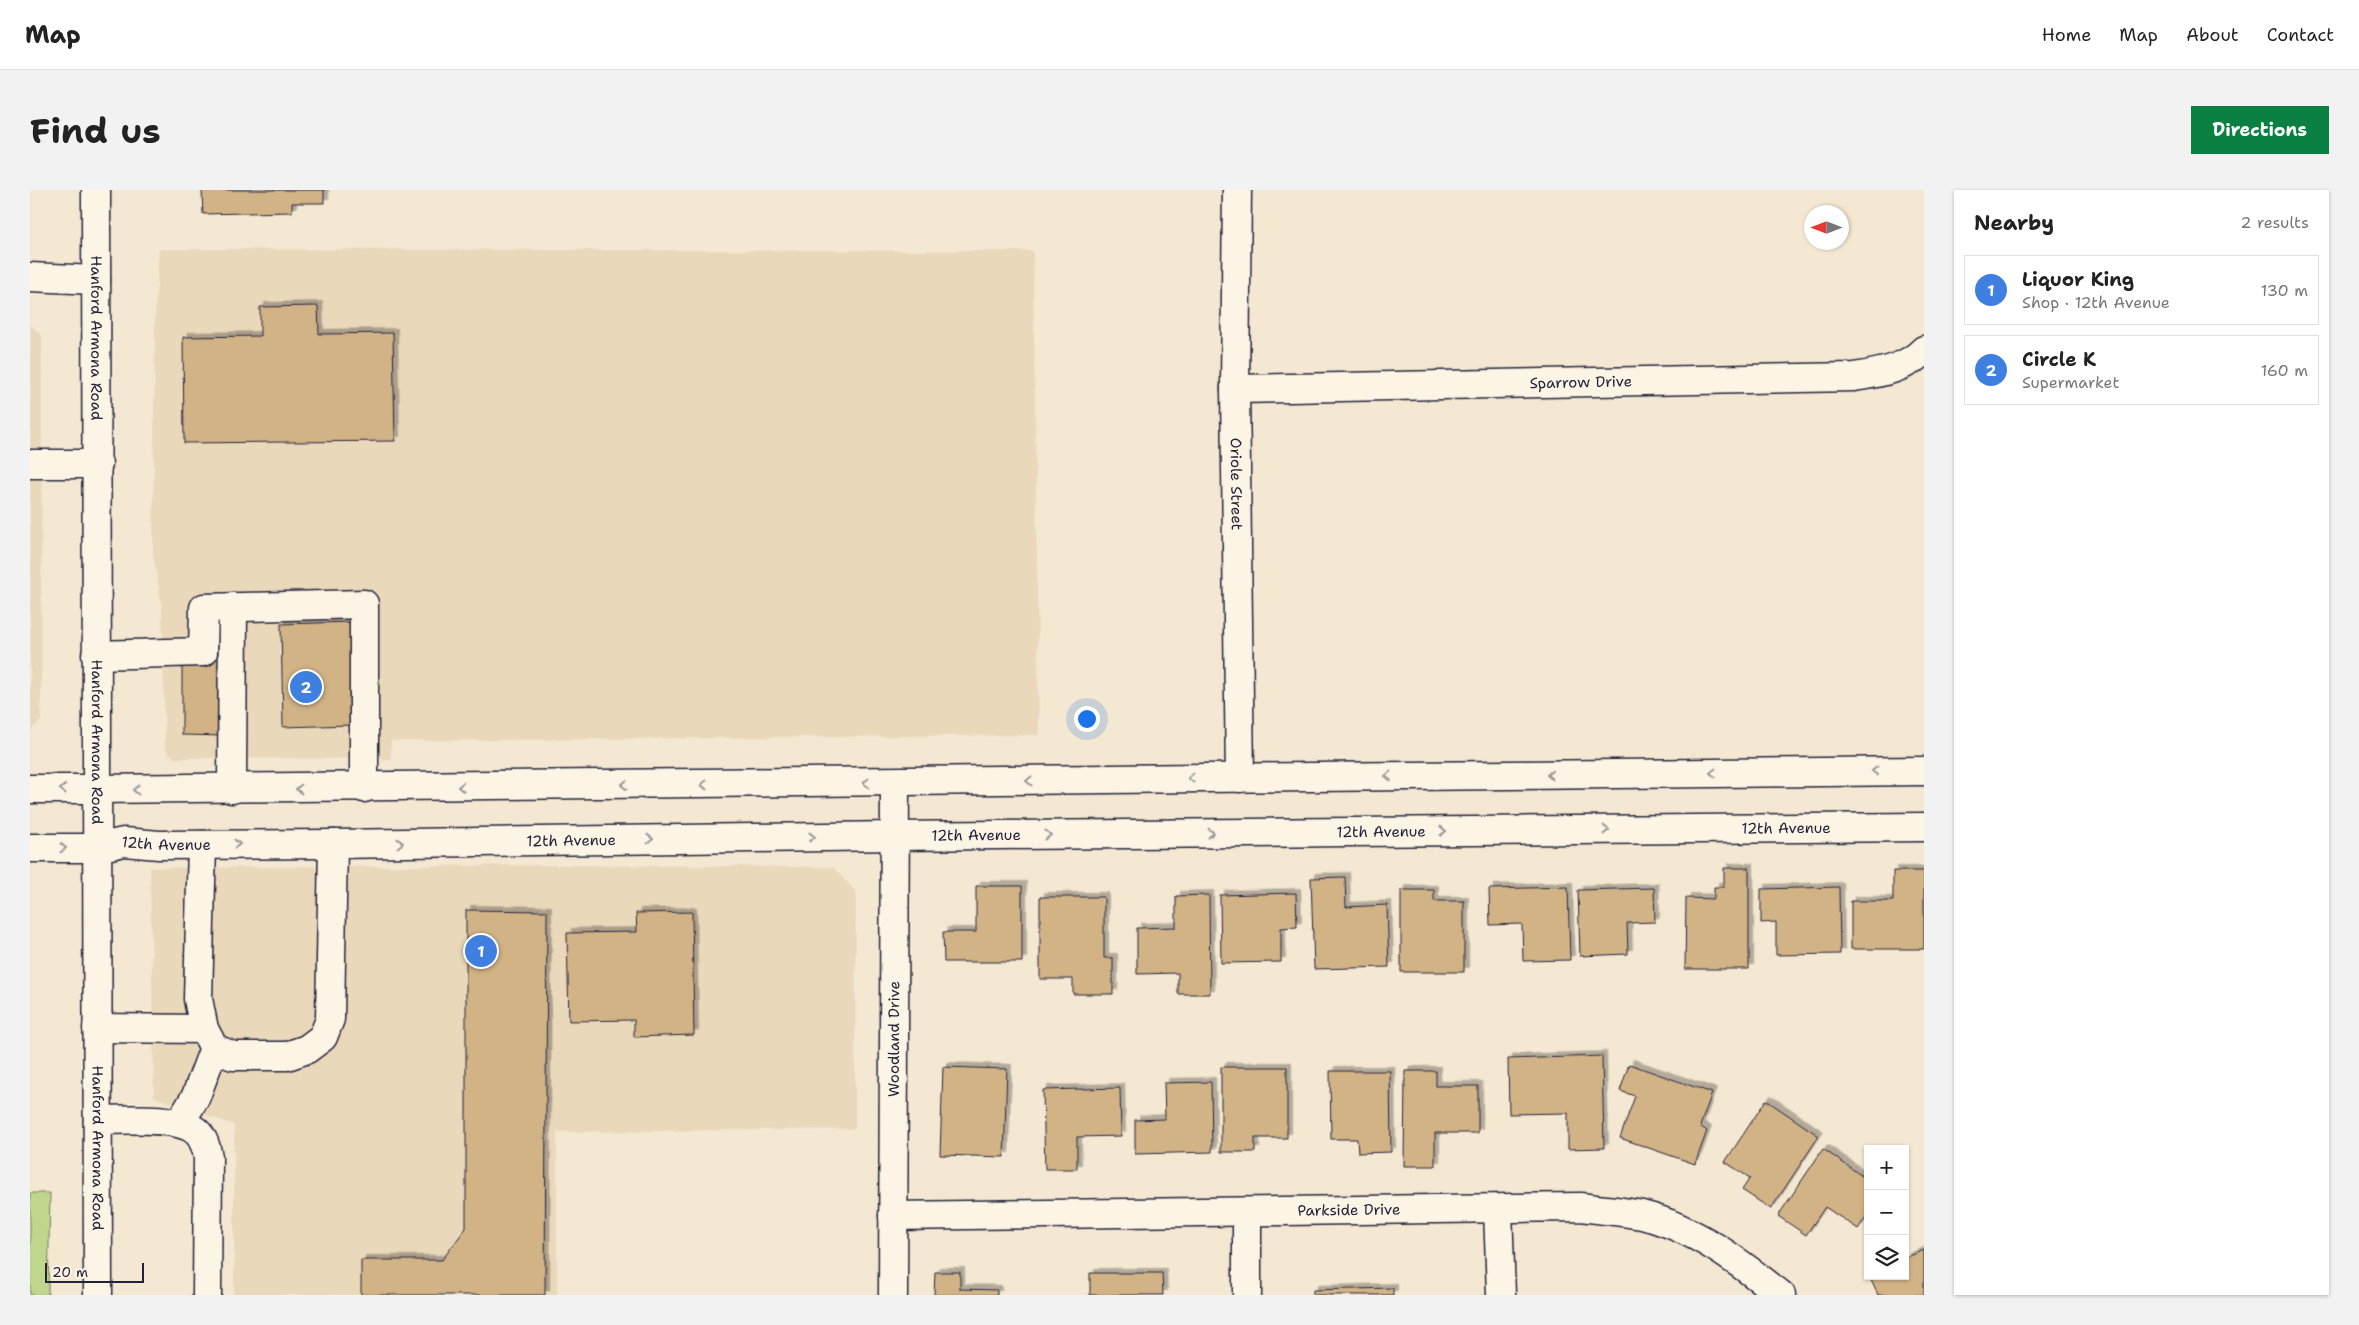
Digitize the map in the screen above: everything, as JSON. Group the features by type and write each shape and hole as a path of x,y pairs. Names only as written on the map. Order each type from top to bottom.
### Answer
{"street":[{"name":"Hanford Armona Road","path":"96,190 98,464 96,655 98,1295"},
{"name":"Oriole Street","path":"1237,190 1235,389 1240,778"},
{"path":"30,277 96,280"},
{"name":"Sparrow Drive","path":"1235,389 1854,377 1884,372 1909,362 1923,351"},
{"path":"30,464 98,464"},
{"path":"96,655 203,652 204,608 364,604 364,788"},
{"path":"232,789 233,608"},
{"path":"30,789 364,788 1924,771"},
{"name":"Woodland Drive","path":"894,1295 895,782"},
{"name":"12th Avenue","path":"30,848 96,848 124,842 159,845 333,844 895,836 1924,827"},
{"path":"180,1123 196,1096 209,1039 198,999 202,844"},
{"path":"97,1028 209,1039 233,1056 287,1056 307,1048 323,1037 330,1019 333,844"},
{"path":"98,1120 180,1123 196,1131 204,1142 208,1157 207,1295"},
{"name":"Parkside Drive","path":"894,1216 1581,1208 1642,1215 1696,1236 1741,1263 1781,1295"},
{"path":"1498,1209 1501,1295"},
{"path":"1247,1212 1247,1295"}],"shaded area":[{"path":"159,249 1033,251 1039,735 391,741 391,759 174,758 165,749 162,607 153,554 155,315"},
{"path":"30,324 42,336 41,720 30,731"},
{"path":"555,865 833,867 856,892 855,1129 557,1132 557,1295 234,1295 234,1125 154,1097 150,868"}],"green space":[{"path":"30,1193 50,1193 48,1295 30,1295"}],"building":[{"path":"202,190 324,190 324,203 292,203 292,212 203,214"},
{"path":"318,306 319,334 393,333 395,441 184,443 183,337 260,336 260,307"},
{"path":"351,622 353,725 283,727 281,624"},
{"path":"182,656 224,656 224,736 182,735"},
{"path":"1724,868 1749,868 1749,969 1685,969 1686,898 1714,899 1714,887 1724,887"},
{"path":"1893,871 1924,871 1924,949 1851,949 1851,901 1893,901"},
{"path":"1345,877 1346,907 1387,905 1389,967 1314,969 1311,878"},
{"path":"976,886 1022,886 1022,962 944,962 943,932 976,932"},
{"path":"1568,887 1570,960 1523,961 1522,924 1490,925 1489,889"},
{"path":"1839,887 1840,954 1776,955 1776,922 1761,923 1761,889"},
{"path":"1654,888 1655,922 1627,923 1628,954 1580,956 1578,890"},
{"path":"1401,890 1434,890 1434,901 1464,901 1464,972 1401,972"},
{"path":"1296,893 1297,927 1281,928 1281,962 1221,963 1220,895"},
{"path":"1209,895 1210,994 1178,994 1178,973 1137,974 1137,928 1176,927 1176,896"},
{"path":"1040,897 1104,897 1104,958 1113,958 1113,994 1073,994 1073,979 1040,979"},
{"path":"466,910 547,911 545,1295 361,1295 361,1260 442,1260 466,1228"},
{"path":"692,912 694,1035 634,1037 634,1020 569,1021 567,933 637,932 636,913"},
{"path":"1602,1056 1604,1148 1568,1149 1568,1113 1509,1114 1508,1059"},
{"path":"1629,1064 1712,1093 1700,1126 1707,1131 1695,1164 1620,1138 1635,1096 1620,1091"},
{"path":"943,1067 1007,1069 1004,1157 940,1155"},
{"path":"1221,1067 1287,1067 1287,1138 1255,1138 1255,1152 1221,1152"},
{"path":"1330,1071 1390,1071 1391,1152 1358,1153 1357,1139 1331,1139"},
{"path":"1405,1071 1436,1071 1436,1086 1478,1086 1478,1133 1435,1133 1435,1166 1404,1166"},
{"path":"1211,1082 1212,1152 1135,1154 1135,1120 1165,1119 1164,1083"},
{"path":"1120,1088 1121,1136 1077,1137 1077,1169 1045,1169 1043,1090"},
{"path":"1766,1100 1819,1136 1771,1209 1742,1190 1750,1178 1725,1162"},
{"path":"1823,1149 1864,1177 1864,1220 1858,1229 1825,1207 1806,1235 1778,1216"},
{"path":"1924,1250 1924,1295 1878,1295 1871,1280 1909,1280 1909,1256"},
{"path":"935,1272 960,1272 960,1289 997,1290 997,1295 934,1295"},
{"path":"1090,1273 1162,1273 1163,1295 1090,1295"},
{"path":"1393,1288 1393,1295 1313,1295 1313,1290"}],"place":[{"name":"Circle K","path":"306,687"},
{"name":"Liquor King","path":"481,951"}]}
